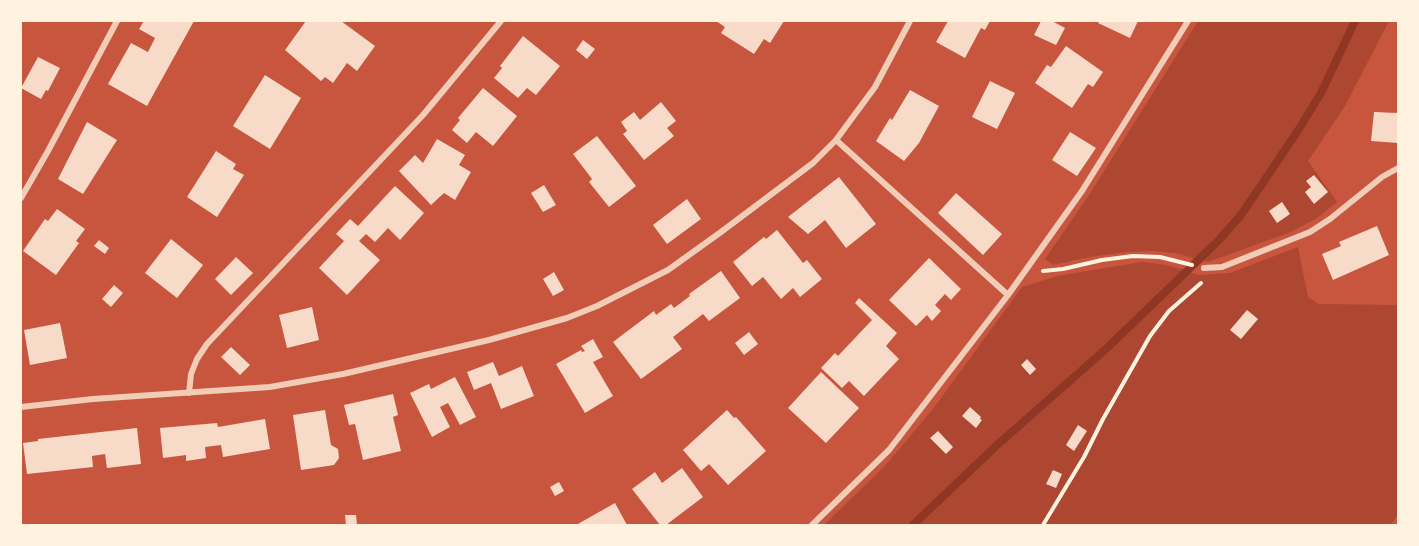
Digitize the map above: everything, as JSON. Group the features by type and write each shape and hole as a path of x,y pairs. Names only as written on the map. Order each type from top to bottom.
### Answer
{"street":[{"path":"21,198 117,21"},
{"path":"189,393 191,374 207,344 423,115 501,21"},
{"path":"21,407 86,400 257,389 343,374 489,340 582,312 638,287 668,270 813,163 836,140 875,87 910,21"},
{"path":"812,525 889,450 1008,294 1082,191 1188,21"},
{"path":"836,140 1008,294"},
{"path":"1204,268 1217,268 1320,226 1382,177 1398,168"}],"path":[{"path":"1029,265 1037,270 1053,271 1133,256 1175,260"},
{"path":"1043,525 1084,457 1103,418 1155,329 1175,305 1217,268"}],"shaded area":[{"path":"1198,21 1389,21 1345,106 1308,161 1337,202 1317,218 1291,232 1208,262 1175,253 1152,251 1089,257 1053,265 1045,259 1089,195"},
{"path":"1298,247 1308,297 1319,304 1398,305 1398,515 1390,525 824,525 885,466 933,409 1022,287 1057,276 1142,262 1167,265 1199,275 1230,273"}],"building":[{"path":"144,21 194,21 147,106 108,84 131,43 148,52 155,38 139,29"},
{"path":"306,21 341,21 375,46 357,71 347,63 333,83 325,77 321,81 285,50"},
{"path":"716,21 784,21 770,43 764,39 754,54 721,33 725,27"},
{"path":"948,21 990,21 985,30 981,28 965,58 936,42"},
{"path":"1041,21 1052,21 1065,28 1056,45 1034,35"},
{"path":"1099,21 1138,21 1130,38 1098,23"},
{"path":"523,36 560,66 536,95 527,88 518,98 494,78 502,68 500,66"},
{"path":"583,40 595,49 587,59 576,50"},
{"path":"1066,46 1103,72 1093,87 1088,84 1072,108 1035,83 1047,65 1051,67"},
{"path":"38,57 60,68 41,99 21,88"},
{"path":"265,75 301,98 270,149 233,126"},
{"path":"990,81 1015,93 997,129 972,117"},
{"path":"483,88 517,116 493,146 476,132 467,143 452,130 460,120 458,118"},
{"path":"910,90 939,106 919,143 904,161 876,141"},
{"path":"661,102 676,121 667,128 674,136 644,160 623,134 627,131 621,122 634,112 640,120"},
{"path":"1374,112 1398,113 1398,143 1371,141"},
{"path":"87,122 117,140 83,194 58,179"},
{"path":"1070,132 1096,148 1077,176 1052,160"},
{"path":"597,136 636,186 609,207 589,182 592,179 573,154"},
{"path":"437,139 465,155 459,165 471,172 455,200 444,193 431,205 399,171 415,155 423,163"},
{"path":"216,151 236,164 233,169 244,175 217,217 187,197"},
{"path":"1314,175 1328,192 1314,204 1305,192 1311,187 1306,181"},
{"path":"839,177 876,224 846,248 825,220 808,234 788,217"},
{"path":"544,185 556,205 543,212 531,193"},
{"path":"395,186 424,213 400,240 388,228 375,242 366,234 359,241 380,260 347,295 319,268 344,241 336,234 350,219 358,226"},
{"path":"956,193 1002,234 983,255 938,213"},
{"path":"687,199 701,219 667,244 653,225"},
{"path":"1282,202 1290,214 1277,223 1269,211"},
{"path":"57,209 85,229 76,241 79,243 56,275 23,251 45,219 48,221"},
{"path":"1377,226 1389,255 1333,280 1322,254 1341,246 1339,242"},
{"path":"777,230 803,263 807,260 822,279 800,297 793,288 781,299 763,277 752,286 733,262 764,237 766,239"},
{"path":"171,239 203,265 177,298 145,273"},
{"path":"99,240 109,248 105,254 94,246"},
{"path":"236,257 253,273 231,295 215,279"},
{"path":"929,258 961,289 951,300 945,294 935,305 941,311 932,321 927,315 916,326 889,300"},
{"path":"721,271 740,298 709,321 703,314 673,337 682,349 641,379 613,342 654,311 656,315 671,304 674,308"},
{"path":"554,272 564,290 553,296 543,279"},
{"path":"114,285 123,293 111,307 102,299"},
{"path":"859,298 897,333 886,346 899,359 864,396 849,381 842,388 821,368 835,353 838,356 872,320 855,303"},
{"path":"312,307 319,340 287,348 279,315"},
{"path":"1247,310 1258,319 1241,339 1230,330"},
{"path":"60,323 67,358 30,365 24,330"},
{"path":"749,332 758,344 744,355 735,343"},
{"path":"593,339 603,357 593,362 613,396 585,413 556,364 581,350 585,351 581,346"},
{"path":"231,347 250,365 240,375 221,357"},
{"path":"1027,359 1036,369 1030,375 1021,365"},
{"path":"493,362 499,376 522,366 534,396 501,409 491,383 474,390 467,372"},
{"path":"821,372 859,408 826,443 788,408"},
{"path":"455,377 476,417 460,425 448,403 440,407 450,427 432,437 410,393 429,384 431,389"},
{"path":"393,394 398,415 393,417 401,451 363,460 355,424 349,425 344,405"},
{"path":"970,407 982,420 976,428 962,416"},
{"path":"325,410 331,445 338,449 339,458 334,465 301,470 293,415"},
{"path":"727,410 766,451 728,485 709,464 701,471 683,450"},
{"path":"265,419 270,449 223,457 221,445 205,447 206,458 186,461 186,455 163,458 160,428 217,423 218,427"},
{"path":"1078,425 1087,431 1074,451 1066,445"},
{"path":"137,428 141,464 107,468 105,454 92,456 93,467 27,474 23,443 38,441 38,439"},
{"path":"938,431 953,447 946,454 930,438"},
{"path":"682,468 703,497 666,525 660,525 632,489 655,472 662,483"},
{"path":"1053,470 1062,474 1056,488 1046,484"},
{"path":"559,482 564,491 555,496 550,487"},
{"path":"615,503 627,525 576,525"},
{"path":"345,515 356,515 357,525 346,525"}],"waterway":[{"path":"913,525 996,446 1107,348 1218,241 1241,215 1321,93 1355,21"}]}
